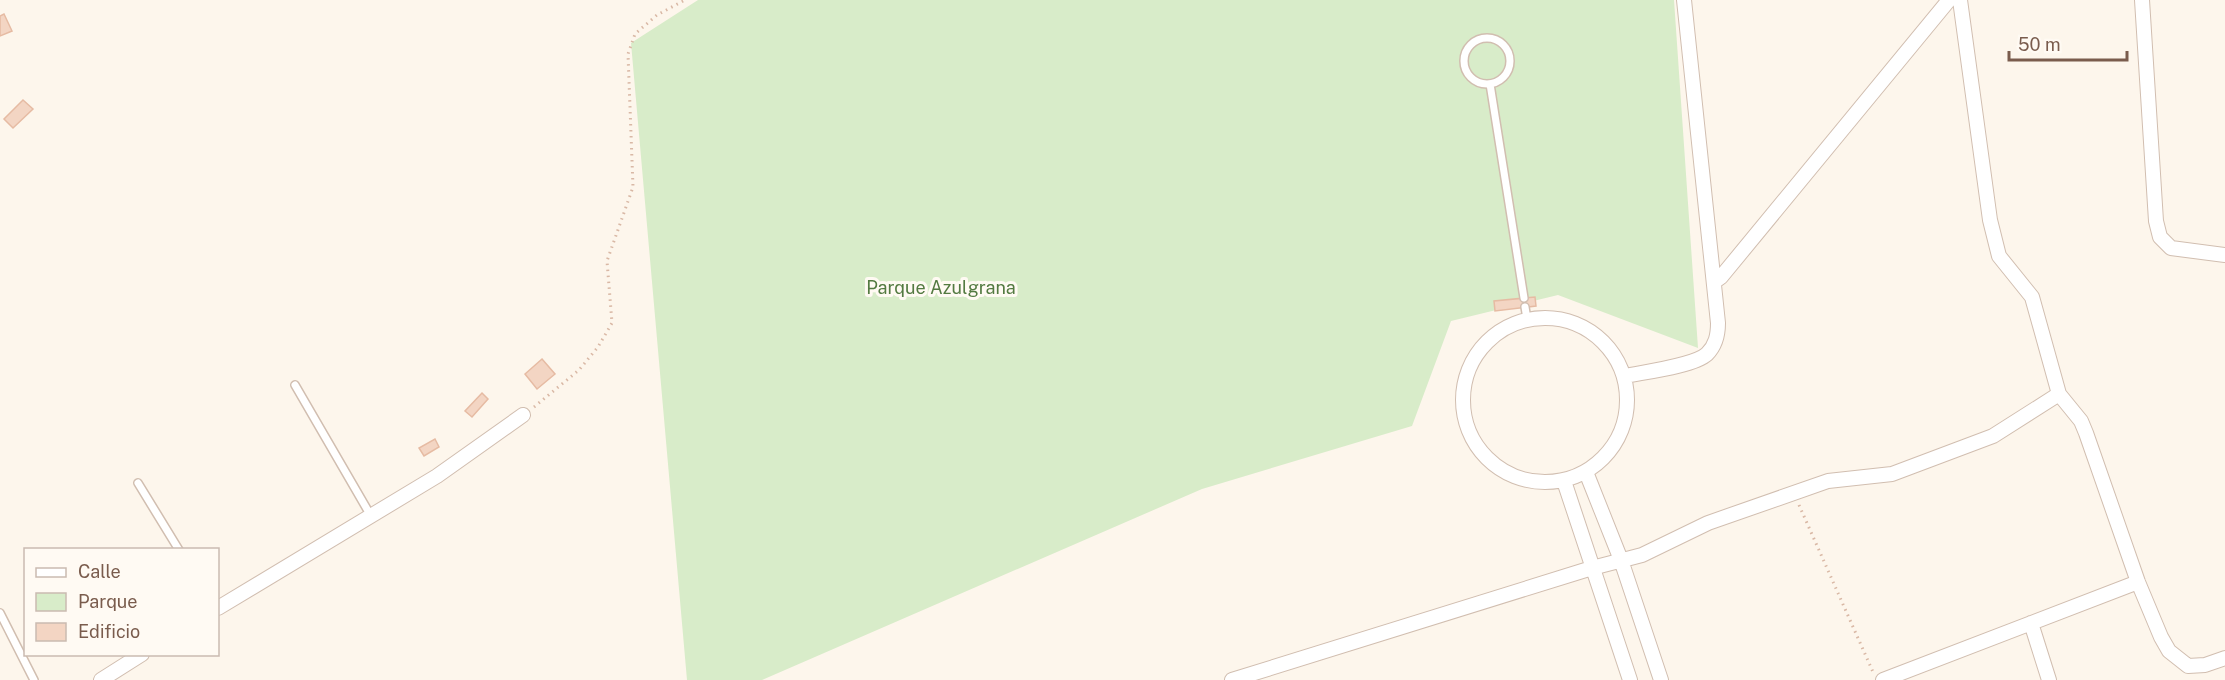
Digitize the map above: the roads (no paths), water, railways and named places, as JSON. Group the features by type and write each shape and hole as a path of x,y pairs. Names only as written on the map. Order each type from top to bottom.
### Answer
{"street":[{"path":"1625,376 1691,362 1707,354 1718,338 1684,0"},
{"path":"1714,282 1721,277 1949,0"},
{"path":"1960,0 1990,220 1999,256 2032,297 2059,394 2081,421 2138,582 2161,637 2169,651 2190,673 2225,658"},
{"path":"2142,0 2156,221 2160,237 2171,248 2225,255"},
{"path":"1526,313 1568,320 1593,332 1613,351 1625,376 1628,404 1622,431 1608,454 1586,472 1564,481 1538,483 1513,477 1491,463 1474,443 1464,419 1462,393 1468,368 1483,346 1526,313"},
{"path":"1232,680 1592,568 1642,555 1708,523 1828,481 1892,474 1993,436 2059,394"},
{"path":"219,607 437,476 523,415"},
{"path":"1586,472 1621,560 1661,680"},
{"path":"1564,481 1630,680"},
{"path":"1883,680 2138,582"},
{"path":"2031,623 2049,680"},
{"path":"101,680 139,656"}],"lane":[{"path":"1483,38 1497,40 1508,51 1510,58 1510,65 1503,78 1490,84 1476,82 1470,78 1463,64 1463,57 1470,44 1483,38"},
{"path":"1490,84 1524,298"},
{"path":"295,385 371,516"},
{"path":"138,483 178,548"},
{"path":"0,613 34,680"}],"park label":[{"name":"Parque Azulgrana","path":"941,288"}]}
